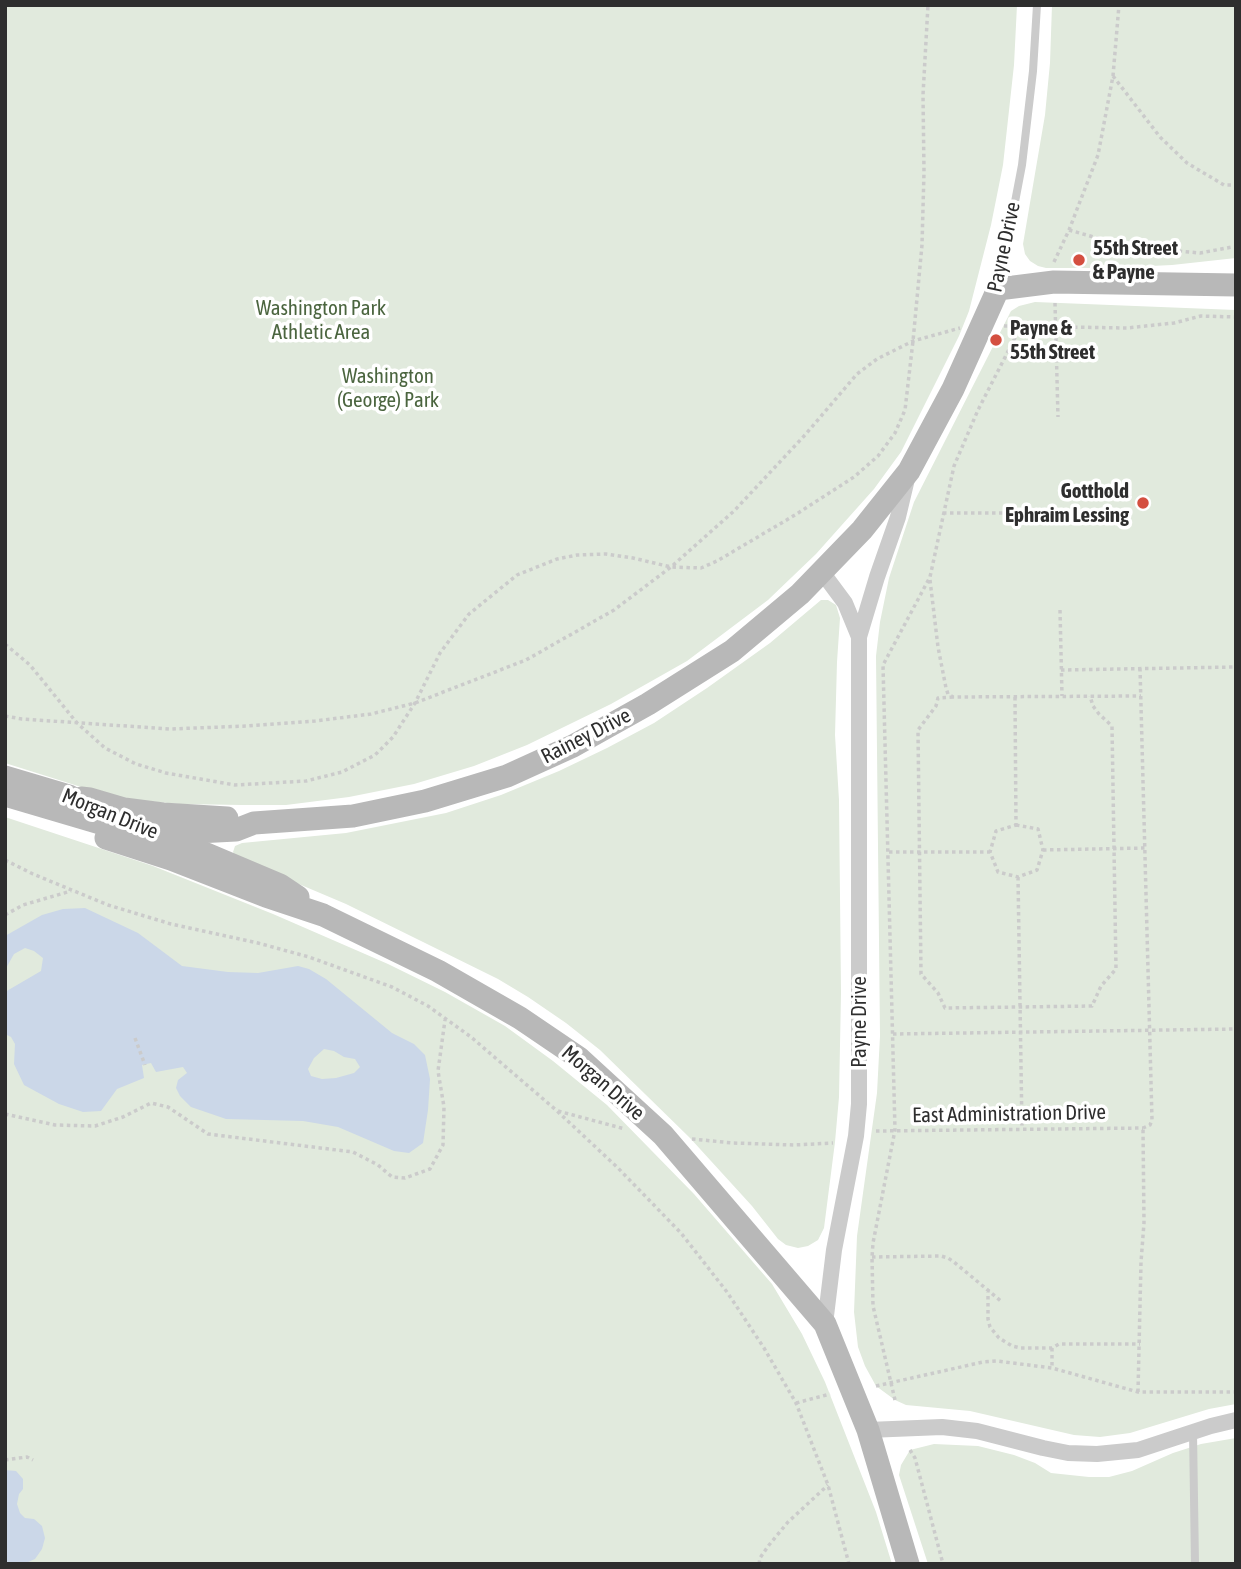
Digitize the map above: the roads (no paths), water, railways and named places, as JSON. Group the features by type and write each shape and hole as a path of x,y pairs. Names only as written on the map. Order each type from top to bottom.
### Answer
{"street":[{"path":"998,289 1054,282 1236,285"},
{"name":"Payne Drive","path":"862,530 909,471 953,389 998,289"},
{"name":"Payne Drive","path":"908,1564 868,1430 825,1324 834,1250 856,1136 859,1104 859,637 898,517 909,471"},
{"name":"Rainey Drive","path":"69,796 124,809 225,817 254,823 354,816 425,801 507,776 572,746 648,704 732,651 800,594 862,530"},
{"path":"822,572 845,603 859,637"},
{"name":"Morgan Drive","path":"5,777 69,796 86,807 280,885 323,915"},
{"path":"5,795 127,831 158,834"},
{"name":"Morgan Drive","path":"5,806 171,859 323,915 438,971 520,1017 579,1058 663,1135 825,1324"},
{"name":"Rainey Drive","path":"158,834 236,830 254,823"},
{"path":"868,1430 942,1427 977,1431 1043,1448 1097,1454 1139,1450 1236,1420"}],"lane":[{"name":"Payne Drive","path":"998,289 1021,165 1033,71 1037,5"},
{"path":"1194,1432 1195,1564"}],"water":[{"path":"85,908 138,933 182,966 258,973 298,966 326,979 392,1033 414,1044 425,1055 430,1079 423,1143 409,1153 394,1151 338,1127 303,1121 226,1119 191,1107 180,1096 176,1088 178,1080 187,1073 183,1067 156,1072 151,1063 142,1065 144,1078 117,1089 101,1111 83,1112 59,1104 24,1085 14,1064 15,1044 11,1037 5,1034 5,992 41,971 43,958 25,948 14,954 5,970 5,936 42,915 63,909","holes":["324,1049 355,1059 360,1067 354,1073 336,1078 322,1079 311,1076 308,1069 314,1058"]},
{"path":"5,1470 16,1471 23,1479 23,1489 17,1504 20,1513 42,1526 45,1538 35,1559 26,1563 5,1564"}],"place":[{"name":"55th Street & Payne","path":"1079,260"},
{"name":"Payne & 55th Street","path":"996,340"},
{"name":"Gotthold Ephraim Lessing","path":"1143,503"}],"park label":[{"name":"Washington Park Athletic Area","path":"321,320"},
{"name":"Washington (George) Park","path":"388,388"}]}
